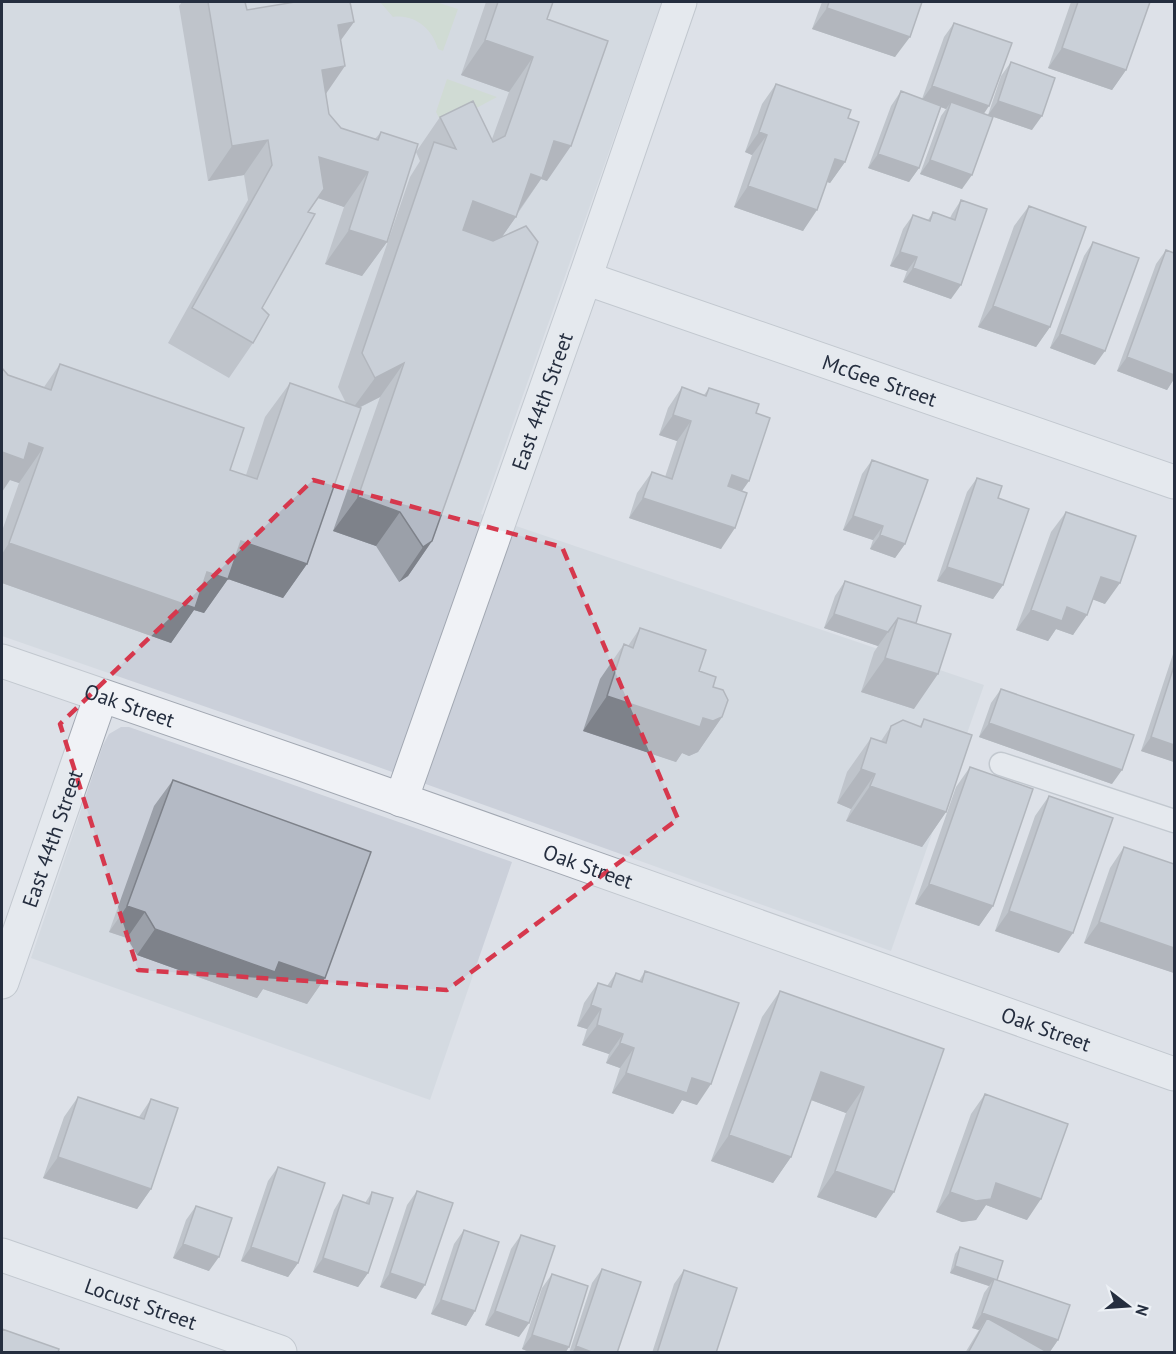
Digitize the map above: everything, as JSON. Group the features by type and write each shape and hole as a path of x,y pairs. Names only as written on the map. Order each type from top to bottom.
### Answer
{"street":[{"name":"East 44th Street","path":"401,800 680,2"},
{"name":"McGee Street","path":"585,278 1174,482"},
{"name":"Oak Street","path":"2,661 1174,1074"},
{"name":"East 44th Street","path":"2,982 101,696"},
{"name":"Locust Street","path":"2,1255 280,1353"}],"lane":[{"path":"1001,764 1174,821"}],"highlighted area":[{"path":"313,480 562,547 678,819 447,990 138,970 60,724"}],"shaded area":[{"path":"2,2 662,2 481,514 984,685 891,951 356,759 2,636"},
{"path":"121,727 129,727 512,862 430,1100 31,958 103,745 109,734"}],"green space":[{"path":"380,2 436,2 458,9 443,51 438,49 432,35 422,24 408,18 393,17"},
{"path":"447,79 497,97 443,126 436,112"}],"building":[{"path":"208,2 245,2 247,10 295,2 350,2 354,22 338,25 345,66 322,70 329,114 341,128 378,140 381,132 418,144 387,242 349,230 368,172 319,157 324,189 308,212 315,214 262,308 269,315 253,343 192,308 272,165 268,140 232,146"},
{"path":"498,2 553,2 547,19 608,41 571,146 554,141 542,178 531,174 516,217 473,201 463,230 493,241 526,226 538,242 432,541 423,547 400,512 358,497 404,363 375,378 362,353 434,142 456,149 440,117 473,101 493,142 505,136 533,57 485,40"},
{"path":"829,2 922,2 910,37 827,8"},
{"path":"1078,2 1150,2 1126,70 1062,48"},
{"path":"954,23 1012,43 989,106 932,86"},
{"path":"1011,62 1055,78 1042,116 998,101"},
{"path":"776,84 851,110 848,118 859,122 845,162 835,159 817,210 748,186 767,135 759,132"},
{"path":"901,91 941,106 919,168 878,154"},
{"path":"951,102 993,117 972,175 930,160"},
{"path":"961,200 987,209 961,285 913,268 917,257 900,252 913,215 930,221 933,212 955,220"},
{"path":"1029,206 1086,227 1050,327 993,306"},
{"path":"1093,242 1139,258 1105,351 1060,334"},
{"path":"1166,250 1174,253 1174,375 1127,357"},
{"path":"60,364 244,428 230,470 257,479 290,383 361,408 307,564 241,541 228,579 207,572 195,608 9,543 43,448 29,443 24,460 2,452 2,368 8,375 51,390"},
{"path":"682,387 706,396 709,388 759,404 756,413 770,418 749,481 732,475 728,486 747,493 735,528 643,498 652,472 672,479 691,421 673,415"},
{"path":"872,460 928,480 905,544 880,535 883,526 853,516"},
{"path":"977,478 1002,486 998,498 1029,509 1003,585 947,567"},
{"path":"1066,512 1136,536 1120,583 1101,577 1087,615 1067,607 1062,621 1031,610"},
{"path":"845,581 921,606 916,623 898,618 888,632 834,614"},
{"path":"898,618 951,634 938,674 885,658"},
{"path":"640,628 706,650 699,671 716,677 713,687 723,690 728,700 722,717 713,721 703,718 700,727 607,696 624,644 633,648"},
{"path":"1174,666 1174,745 1151,737"},
{"path":"1001,689 1134,735 1122,770 989,723"},
{"path":"924,719 972,735 946,812 870,786 875,774 861,769 871,738 886,743 891,726 903,720 921,727"},
{"path":"970,767 1033,789 993,906 929,884"},
{"path":"173,780 371,852 325,978 279,962 275,972 155,929 145,912 127,906"},
{"path":"1049,796 1113,818 1073,933 1009,911"},
{"path":"1124,847 1174,864 1174,948 1099,922"},
{"path":"645,971 739,1003 711,1084 692,1078 687,1093 626,1073 634,1048 620,1043 623,1034 597,1025 601,1009 591,1005 598,983 611,987 616,973 642,982"},
{"path":"780,991 944,1049 894,1192 835,1171 864,1087 821,1072 791,1157 729,1135"},
{"path":"985,1094 1068,1124 1041,1199 996,1183 991,1199 976,1201 950,1192"},
{"path":"78,1097 144,1119 151,1099 178,1108 151,1189 58,1157"},
{"path":"278,1167 325,1183 298,1263 251,1247"},
{"path":"417,1191 453,1203 425,1285 390,1273"},
{"path":"372,1192 393,1198 368,1273 323,1258 343,1195 369,1204"},
{"path":"196,1206 232,1218 219,1257 183,1244"},
{"path":"464,1230 499,1242 475,1311 441,1300"},
{"path":"521,1235 555,1246 529,1323 495,1311"},
{"path":"960,1247 1003,1261 997,1280 955,1266"},
{"path":"602,1269 641,1282 617,1353 594,1353 576,1346"},
{"path":"684,1270 737,1288 716,1353 657,1353"},
{"path":"552,1274 588,1286 569,1347 532,1335"},
{"path":"994,1279 1070,1305 1058,1340 982,1313"},
{"path":"987,1318 1049,1353 968,1353"},
{"path":"2,1329 59,1349 58,1353 2,1353"}]}
